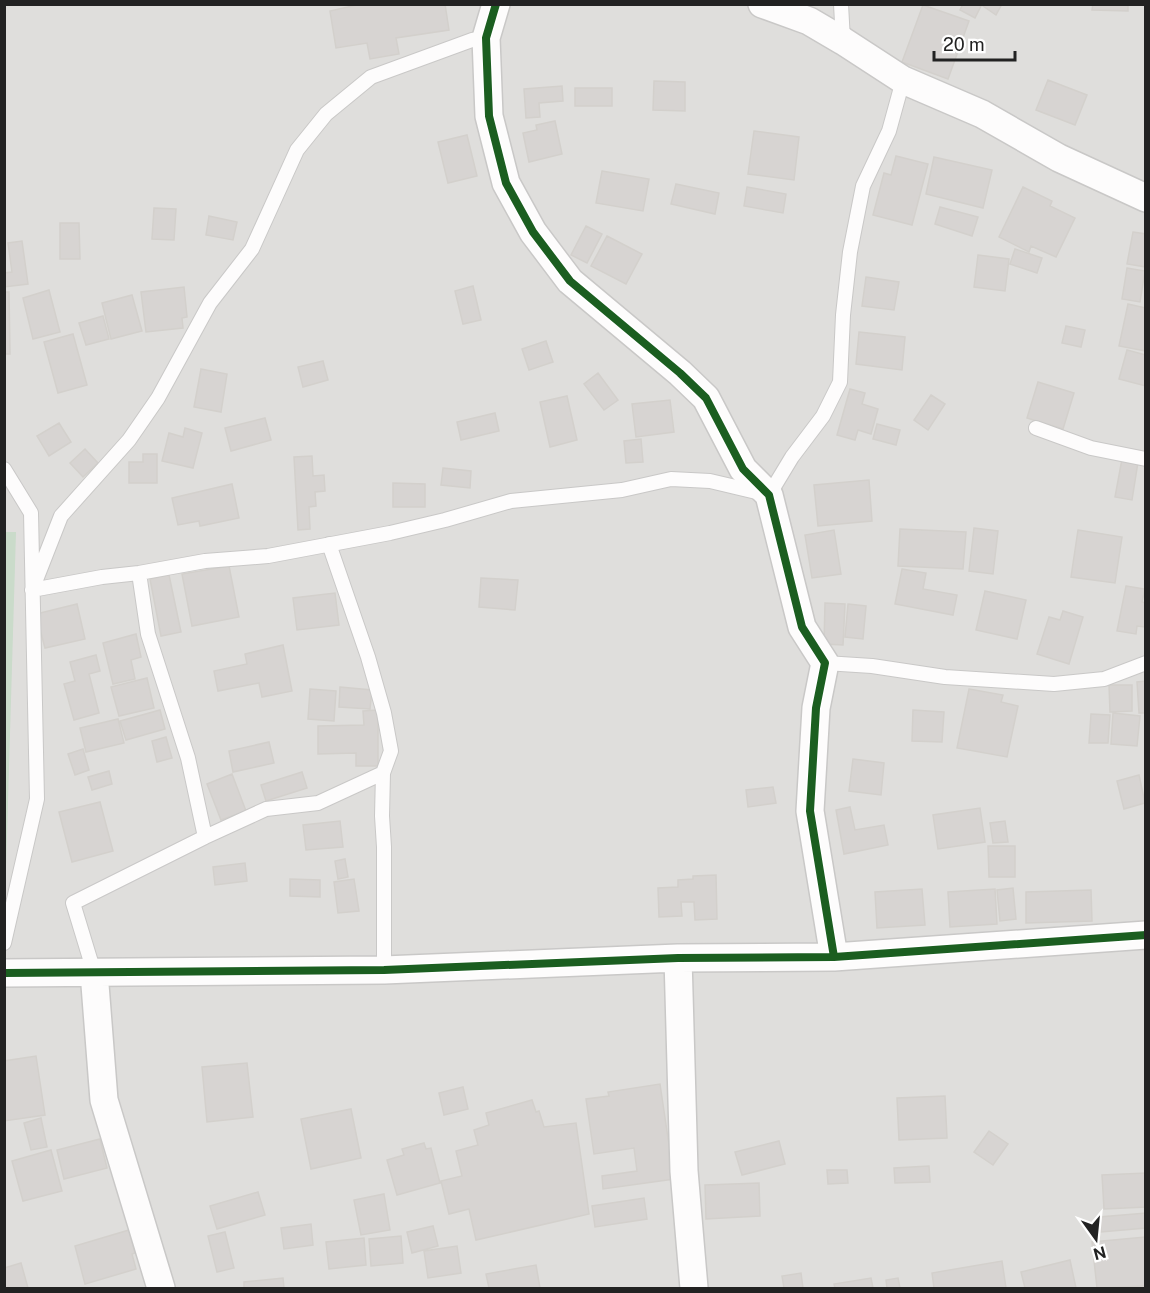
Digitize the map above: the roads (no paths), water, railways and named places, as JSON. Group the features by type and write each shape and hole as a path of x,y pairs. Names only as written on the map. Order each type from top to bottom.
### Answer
{"street":[{"path":"496,4 486,38 489,116 506,183 533,232 570,281 680,373 706,398 743,469 769,495 802,627 825,663 816,708 810,811 834,957"},
{"path":"762,4 809,21 843,40 903,80 982,114 1059,158 1146,198"},
{"path":"4,973 384,970 678,958 834,957 1146,935"},
{"path":"678,958 684,1171 694,1288"},
{"path":"94,972 104,1100 161,1288"}],"lane":[{"path":"842,4 843,40"},
{"path":"32,590 61,516 129,440 158,398 210,303 252,249 297,150 311,132 326,114 371,77 472,40 486,38"},
{"path":"32,590 205,561 268,556 445,520 511,501 622,490 671,479 710,481 769,495 792,457 823,416 840,382 843,315 850,252 863,186 889,131 903,80"},
{"path":"1036,428 1091,448 1146,459"},
{"path":"4,469 31,513 37,799 4,944"},
{"path":"328,544 368,657 384,713 391,751 383,773 384,970"},
{"path":"139,573 148,634 188,758 205,837"},
{"path":"825,663 872,666 945,677 1054,684 1104,679 1146,663"},
{"path":"94,972 73,903 266,809 318,803 383,773"}]}
